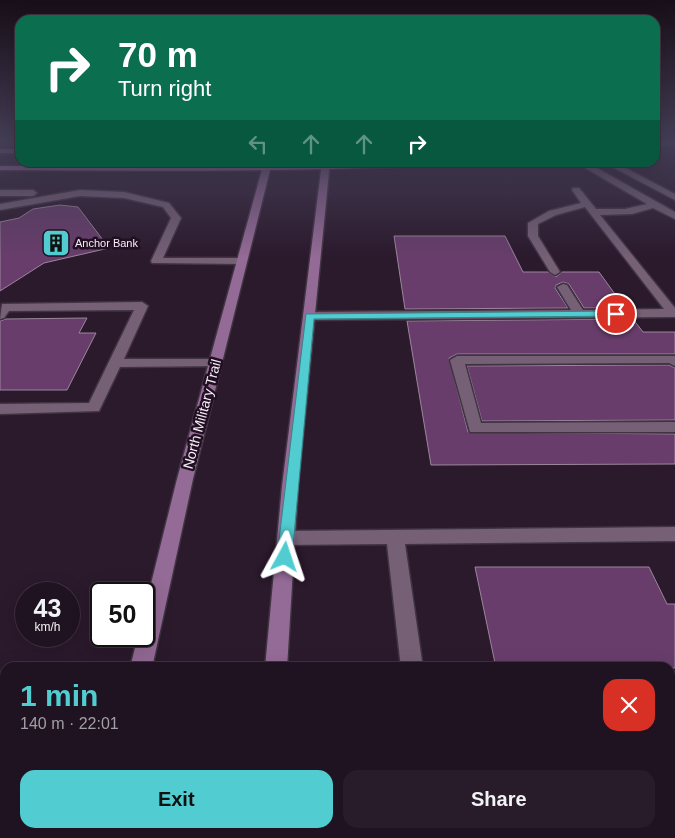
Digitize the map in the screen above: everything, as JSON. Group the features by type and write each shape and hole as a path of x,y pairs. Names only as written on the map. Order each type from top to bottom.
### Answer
{"main road":[{"name":"North Military Trail","path":"142,662 185,479 263,180"},
{"path":"276,662 286,538 324,180"}],"lane":[{"path":"611,180 675,216"},
{"path":"642,180 675,197"},
{"path":"576,190 674,313"},
{"path":"0,193 124,195 166,205 176,218 156,261 241,261"},
{"path":"0,207 80,193"},
{"path":"645,199 675,197"},
{"path":"554,272 534,236 533,223 545,214 562,209 591,208 625,212 643,210 654,204"},
{"path":"564,287 579,314"},
{"path":"0,315 6,307 142,306 94,408 0,409"},
{"path":"310,316 674,313"},
{"path":"675,362 673,359 457,360 475,428 675,427"},
{"path":"116,363 216,363"},
{"path":"286,538 675,534"},
{"path":"395,537 411,662"}],"building":[{"name":"Anchor Bank","path":"60,205 78,207 109,248 44,263 0,291 0,222 19,218 33,209"},
{"path":"394,236 505,236 523,272 548,272 556,277 562,272 599,272 625,308 584,308 569,284 563,282 556,285 555,288 568,308 405,309"},
{"path":"87,318 79,333 96,333 67,390 0,390 0,321 6,319"},
{"path":"633,319 643,332 675,332 675,354 457,354 449,358 468,432 675,434 675,464 431,465 407,321"},
{"path":"669,365 675,368 675,420 482,421 467,366"},
{"path":"475,567 649,567 667,604 675,604 675,662 495,662"}],"place":[{"name":"Anchor Bank","path":"56,243"}],"route":[{"path":"285,557 290,486 310,316 616,314"}]}
